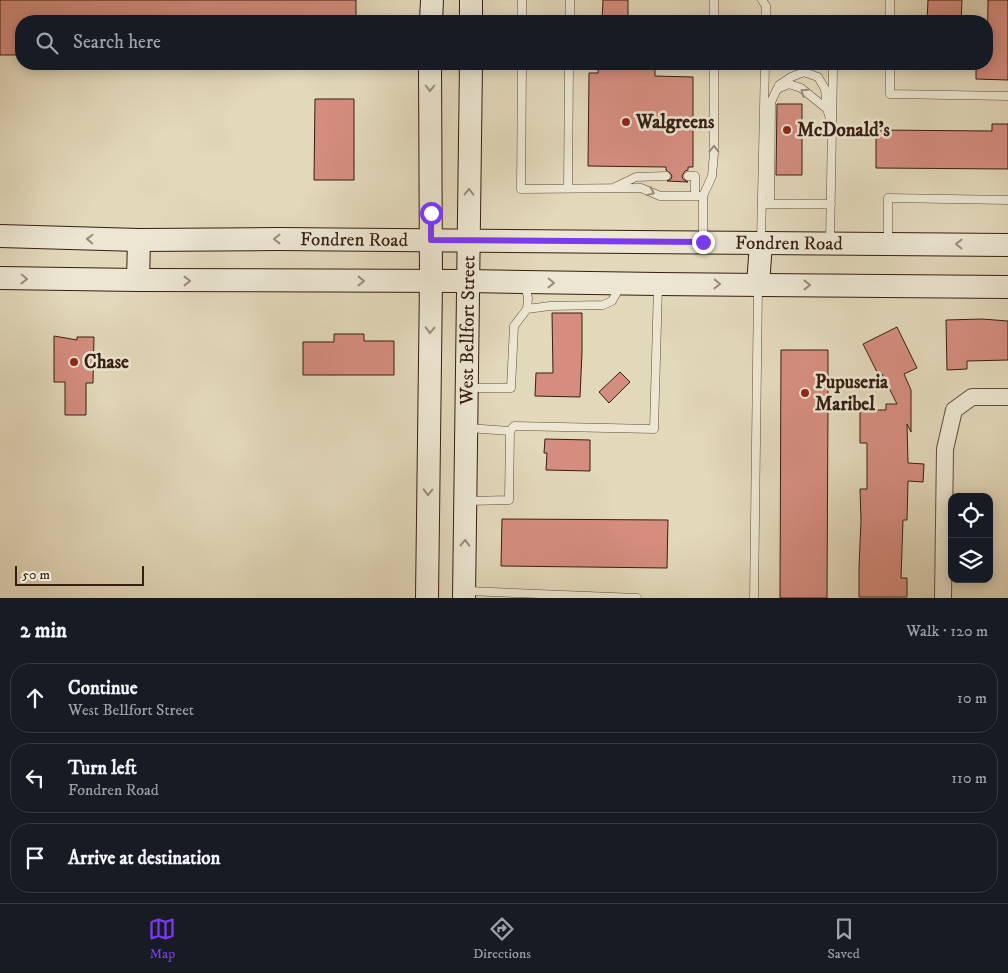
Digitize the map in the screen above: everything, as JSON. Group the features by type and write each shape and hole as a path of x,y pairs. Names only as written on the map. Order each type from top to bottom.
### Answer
{"main road":[{"path":"431,15 432,0"},
{"path":"471,0 471,15"},
{"name":"West Bellfort Street","path":"427,594 431,281 430,70"},
{"name":"West Bellfort Street","path":"464,595 470,70"},
{"name":"Fondren Road","path":"0,236 139,240 468,240 1008,245"},
{"path":"138,280 139,240"},
{"path":"758,285 761,243"},
{"path":"0,278 1008,287"},
{"path":"427,594 464,595"}],"street":[{"path":"943,598 945,450 954,410 972,396 1008,397"}],"lane":[{"path":"522,0 522,15"},
{"path":"570,0 570,15"},
{"path":"714,0 714,15"},
{"path":"762,0 766,6 766,15"},
{"path":"890,0 890,15"},
{"path":"522,70 521,189 641,188 660,196 704,196"},
{"path":"568,188 569,70"},
{"path":"703,242 704,196 712,176 714,153 714,70"},
{"path":"765,70 766,204"},
{"path":"830,243 833,128 832,70"},
{"path":"890,70 890,94 1008,96"},
{"path":"761,243 766,204 771,102 779,84 791,76 804,72 818,77 824,89 827,110 833,128"},
{"path":"777,89 789,84 802,88 827,110"},
{"path":"613,188 636,177 666,176"},
{"path":"688,176 695,176 695,196"},
{"path":"888,243 888,198 1008,200"},
{"path":"766,204 831,204"},
{"path":"467,388 511,388 514,326 527,309 528,298 525,282"},
{"path":"527,309 550,306 603,305 612,301 616,294 617,284"},
{"path":"465,501 509,500 510,431 514,426 654,429 658,284"},
{"path":"754,598 758,285"},
{"path":"466,428 510,431"},
{"path":"464,595 637,598"}],"building":[{"path":"0,0 356,0 356,15 15,15 15,55 0,55"},
{"path":"603,0 628,0 628,15 602,15"},
{"path":"928,0 962,0 961,15 927,15"},
{"path":"988,0 1008,0 1008,80 976,79 976,70 993,70 993,15 988,15"},
{"path":"598,70 655,70 655,76 693,77 693,167 688,167 688,170 682,176 688,182 667,181 672,176 666,170 666,167 588,166 589,73 598,73"},
{"path":"315,99 354,99 354,180 314,180"},
{"name":"McDonald's","path":"777,104 802,104 802,175 776,175"},
{"path":"992,124 1008,124 1008,169 876,168 876,130 992,131"},
{"path":"552,313 582,313 580,397 535,396 536,373 553,373"},
{"path":"982,319 1008,321 1008,360 967,361 967,369 947,370 946,320"},
{"path":"897,327 917,368 904,374 911,390 911,432 907,424 908,463 924,464 923,482 908,481 907,520 903,520 901,578 907,578 907,597 859,597 860,489 867,489 867,443 860,443 860,410 886,410 886,404 897,404 882,374 879,376 863,344"},
{"path":"334,334 364,334 364,341 394,341 394,375 303,375 303,342 334,342"},
{"name":"Chase","path":"54,336 77,340 77,337 94,337 93,383 86,383 86,415 65,415 65,382 54,382"},
{"path":"781,350 828,350 828,399 817,404 828,404 827,598 780,598"},
{"path":"620,372 630,382 609,403 599,392"},
{"path":"545,439 590,440 590,471 546,470 547,453 544,453"},
{"path":"502,519 668,520 667,568 501,566"}],"place":[{"name":"Walgreens","path":"626,122"},
{"name":"McDonald's","path":"787,130"},
{"name":"Chase","path":"74,362"},
{"name":"Pupuseria Maribel","path":"805,393"}],"route":[{"path":"431,213 431,240 703,242"}]}
